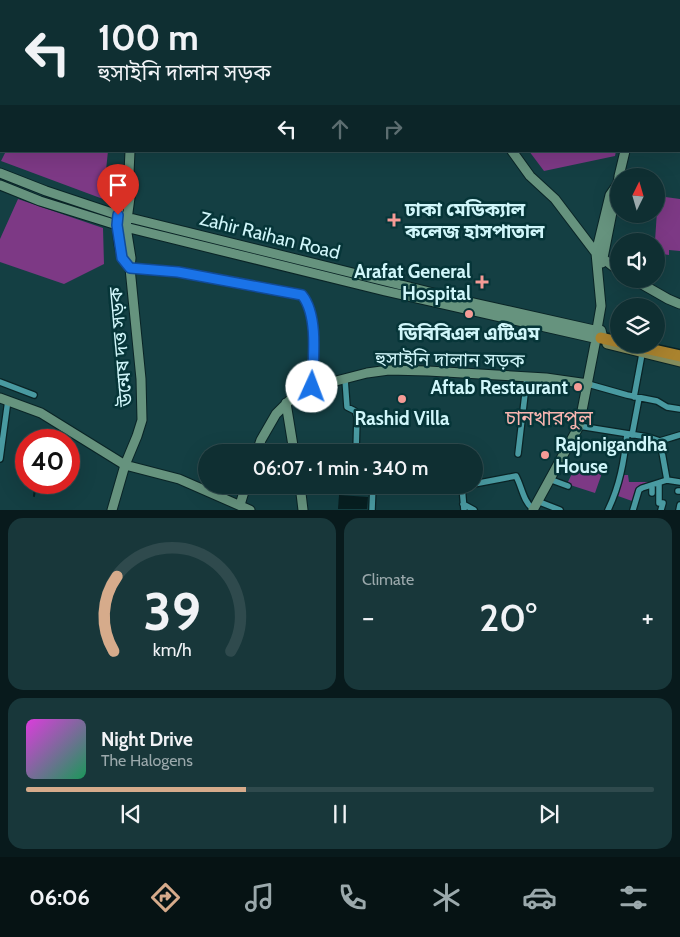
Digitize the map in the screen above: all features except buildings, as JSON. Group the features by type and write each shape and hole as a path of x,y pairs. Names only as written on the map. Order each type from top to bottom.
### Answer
{"highway":[{"path":"598,335 610,336"},
{"path":"598,335 610,339"},
{"path":"665,348 680,351"},
{"path":"665,353 680,356"}],"main road":[{"name":"উন্মেষ দত্ত সড়ক","path":"112,510 125,465 141,426 142,398 130,268 131,258 122,226 123,181 128,173 130,152"},
{"path":"513,152 530,176 555,199 599,259 610,265"},
{"path":"621,168 625,152"},
{"name":"Zahir Raihan Road","path":"0,173 46,191 123,216 598,335"},
{"path":"0,185 40,201 122,226 386,291 598,335 608,344 680,362"},
{"path":"534,506 579,426 598,335 601,306 599,259 610,220"},
{"path":"130,268 178,272 302,295 313,326 312,387"},
{"path":"650,288 680,304"},
{"name":"হুসাইনি দালান সড়ক","path":"260,444 268,426 276,414 286,403 305,389 367,373 389,370 428,371 569,380 588,384"},
{"path":"4,399 40,412 125,465 179,479 250,510"},
{"path":"286,403 293,444"},
{"path":"100,449 117,453 134,444"},
{"path":"240,504 243,494"},
{"path":"301,494 303,510"}],"street":[{"path":"608,510 624,460 637,397 642,354"},
{"path":"518,454 527,377"},
{"path":"345,380 347,407 355,411 357,417 356,444"},
{"path":"0,382 34,395"},
{"path":"588,384 657,401 667,407 680,409"},
{"path":"0,459 4,399"},
{"path":"579,426 660,441 680,435"},
{"path":"660,441 667,480"},
{"path":"483,482 516,476 523,489 525,500 534,506 560,510"},
{"path":"549,479 568,486"},
{"path":"633,510 638,490 667,480 680,482"},
{"path":"659,483 659,503 663,503 662,509"},
{"path":"652,485 652,493"},
{"path":"372,510 373,494"},
{"path":"462,494 463,507 474,510"},
{"path":"679,510 680,505"}],"shaded area":[{"path":"6,152 108,152 103,199 1,161"},
{"path":"530,152 616,152 615,156 544,171"},
{"path":"665,197 680,199 680,251 669,250 669,255 665,254 665,233 656,233 656,223 665,223"},
{"path":"18,199 103,228 104,264 64,284 0,262 0,239"},
{"path":"576,465 602,473 595,493 567,484"},
{"path":"624,475 628,475 629,482 652,482 637,488 632,501 618,496"}],"water":[{"path":"339,495 368,497 367,509 338,509"}],"place":[{"name":"ঢাকা মেডিক্যাল কলেজ হাসপাতাল","path":"394,220"},
{"name":"Arafat General Hospital","path":"482,282"},
{"name":"ডিবিবিএল এটিএম","path":"469,314"},
{"name":"Aftab Restaurant","path":"578,387"},
{"name":"Rashid Villa","path":"402,399"},
{"name":"Rajonigandha House","path":"545,455"}],"district":[{"name":"চানখারপুল","path":"549,418"}],"route":[{"path":"118,215 117,225 122,258 130,268 178,272 304,296 313,326 312,387"}]}
